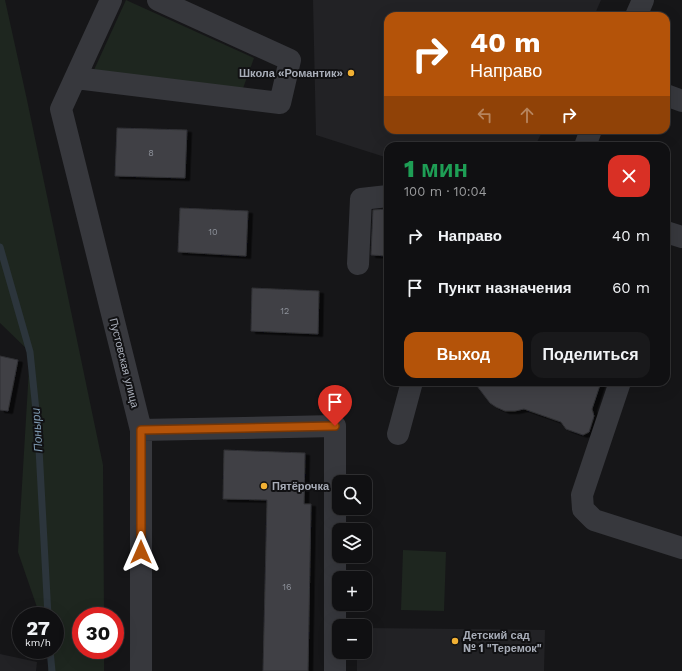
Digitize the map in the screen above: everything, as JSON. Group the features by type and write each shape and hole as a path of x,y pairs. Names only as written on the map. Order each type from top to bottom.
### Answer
{"street":[{"path":"111,0 76,78 280,103 290,60 158,0"},
{"path":"638,12 643,0"},
{"name":"Пустовская улица","path":"76,78 61,109 141,430 141,671"},
{"path":"670,96 682,101"},
{"path":"358,264 360,198 384,196"},
{"path":"670,233 682,237"},
{"path":"398,434 411,386"},
{"path":"619,386 582,496 583,509 594,520 682,548"},
{"path":"141,430 335,426 335,671"}],"shaded area":[{"path":"0,0 5,0 103,465 104,607 72,607 72,659 104,659 104,671 48,671 49,659 64,659 64,607 37,607 18,552 30,352 0,323"},
{"path":"126,0 254,58 242,91 94,70"},
{"name":"Школа «Романтик»","path":"313,0 601,0 596,12 384,12 384,134 541,134 537,142 384,142 384,157 316,135"},
{"path":"403,550 446,552 444,611 401,610"},
{"name":"Детский сад № 1 \"Теремок\"","path":"372,628 545,630 544,671 357,671 357,659 372,659"},
{"path":"0,654 12,657 12,659 23,659 37,662 36,671 0,671"}],"building":[{"path":"117,128 187,130 185,178 115,176"},
{"path":"180,208 248,211 246,256 178,252"},
{"path":"384,209 384,256 371,255 373,210"},
{"path":"252,288 319,291 318,334 251,331"},
{"path":"0,356 18,360 8,411 0,410"},
{"path":"477,386 600,386 592,409 594,416 589,432 583,435 566,429 561,422 524,409 505,411 490,403"},
{"path":"224,450 305,453 304,504 311,504 308,671 263,671 267,500 223,499"}],"waterway":[{"name":"Поныри","path":"0,247 30,352 38,430 48,607"},
{"name":"Поныри","path":"51,659 52,671"}],"place":[{"name":"Школа «Романтик»","path":"351,73"},
{"name":"Пятёрочка","path":"264,486"},
{"name":"Детский сад № 1 \"Теремок\"","path":"455,641"}],"route":[{"path":"141,552 141,430 335,426"}]}
